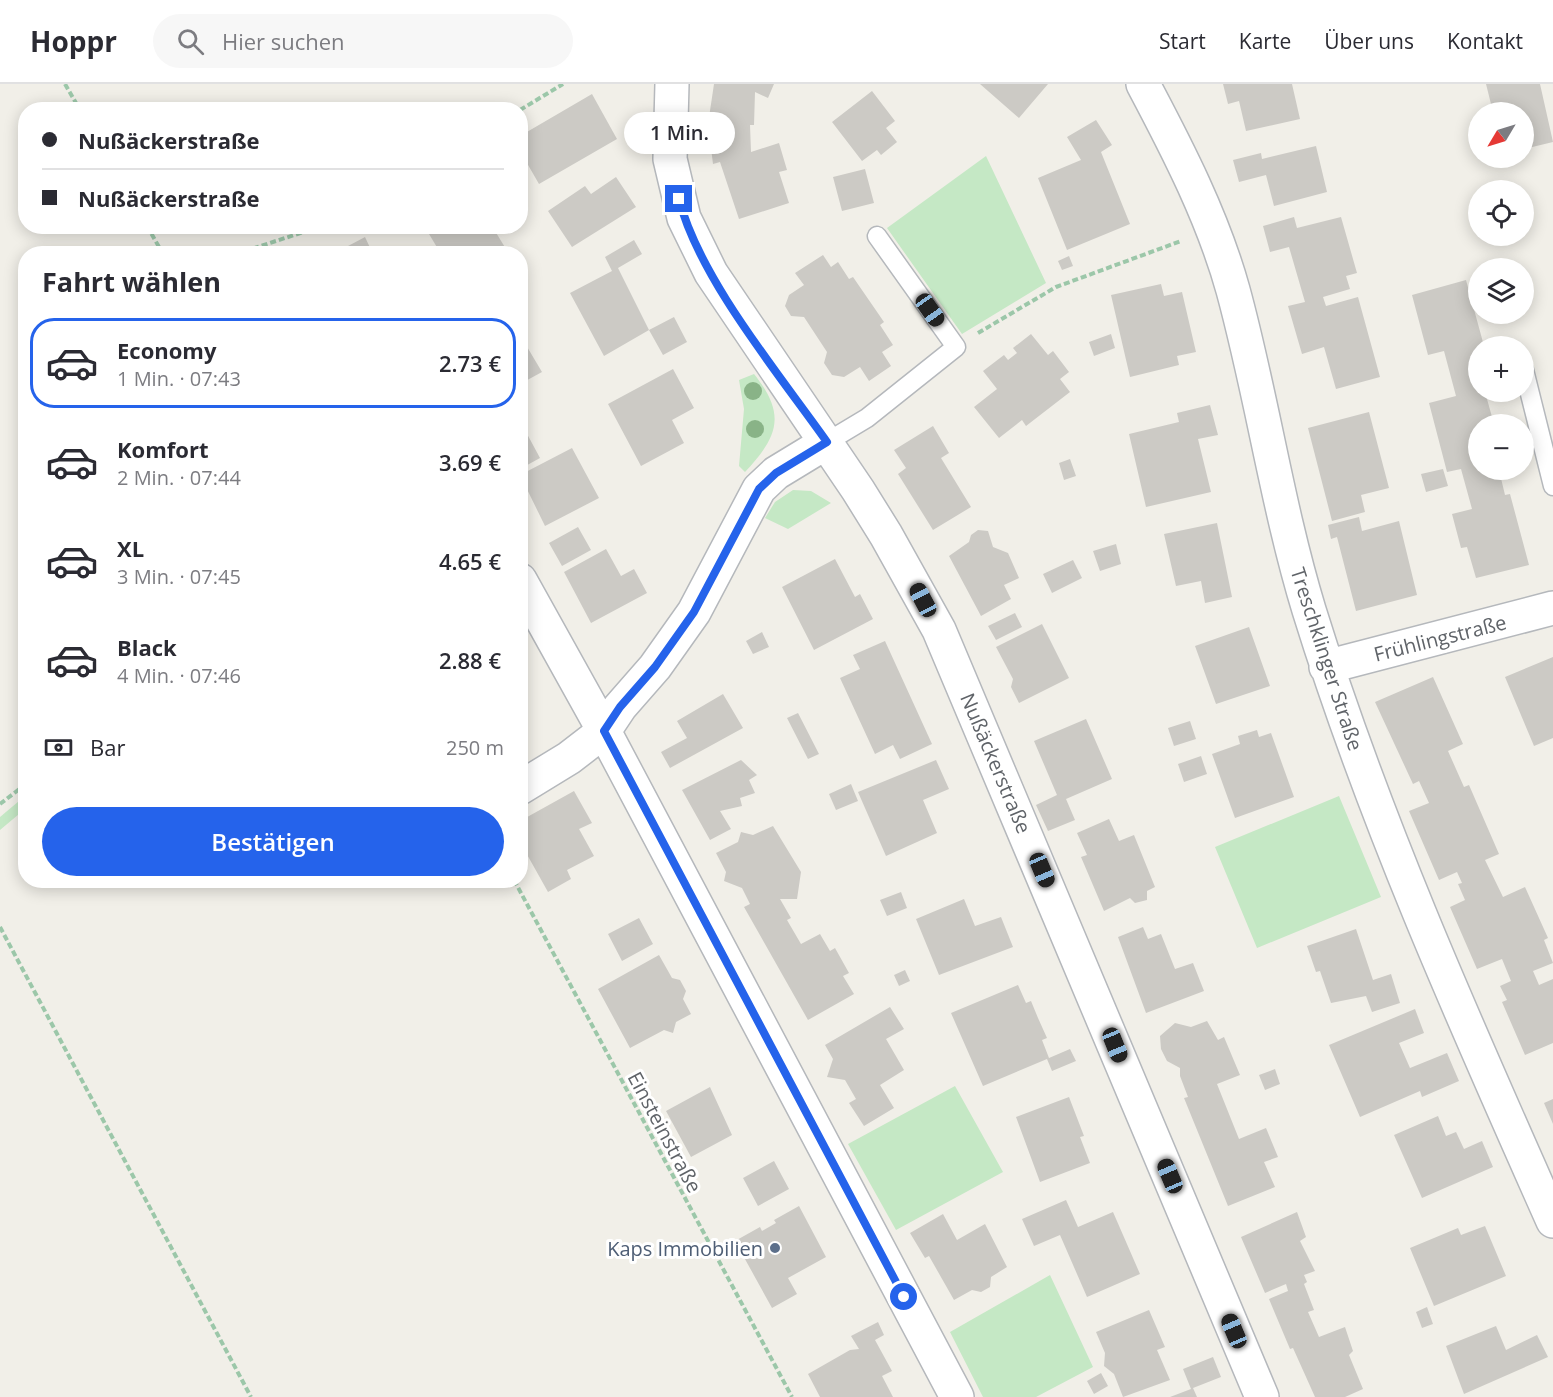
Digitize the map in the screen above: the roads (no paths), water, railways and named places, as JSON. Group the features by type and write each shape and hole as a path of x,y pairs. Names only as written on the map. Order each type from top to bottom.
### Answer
{"street":[{"name":"Nußäckerstraße","path":"672,84 670,159 684,218 711,273 827,442 886,535 939,630 1262,1397"},
{"name":"Treschklinger Straße","path":"1143,84 1179,150 1213,231 1232,289 1299,577 1326,667 1357,755 1463,1019 1553,1221"},
{"path":"528,783 569,758 604,731 620,707 655,667 694,612 759,489 776,473 827,442"},
{"path":"528,594 604,731 957,1397"},
{"name":"Frühlingstraße","path":"1326,667 1553,608"}],"lane":[{"path":"827,442 867,418 956,347 878,236"},
{"path":"1532,402 1553,486"}],"place":[{"name":"Kaps Immobilien","path":"775,1248"}]}
